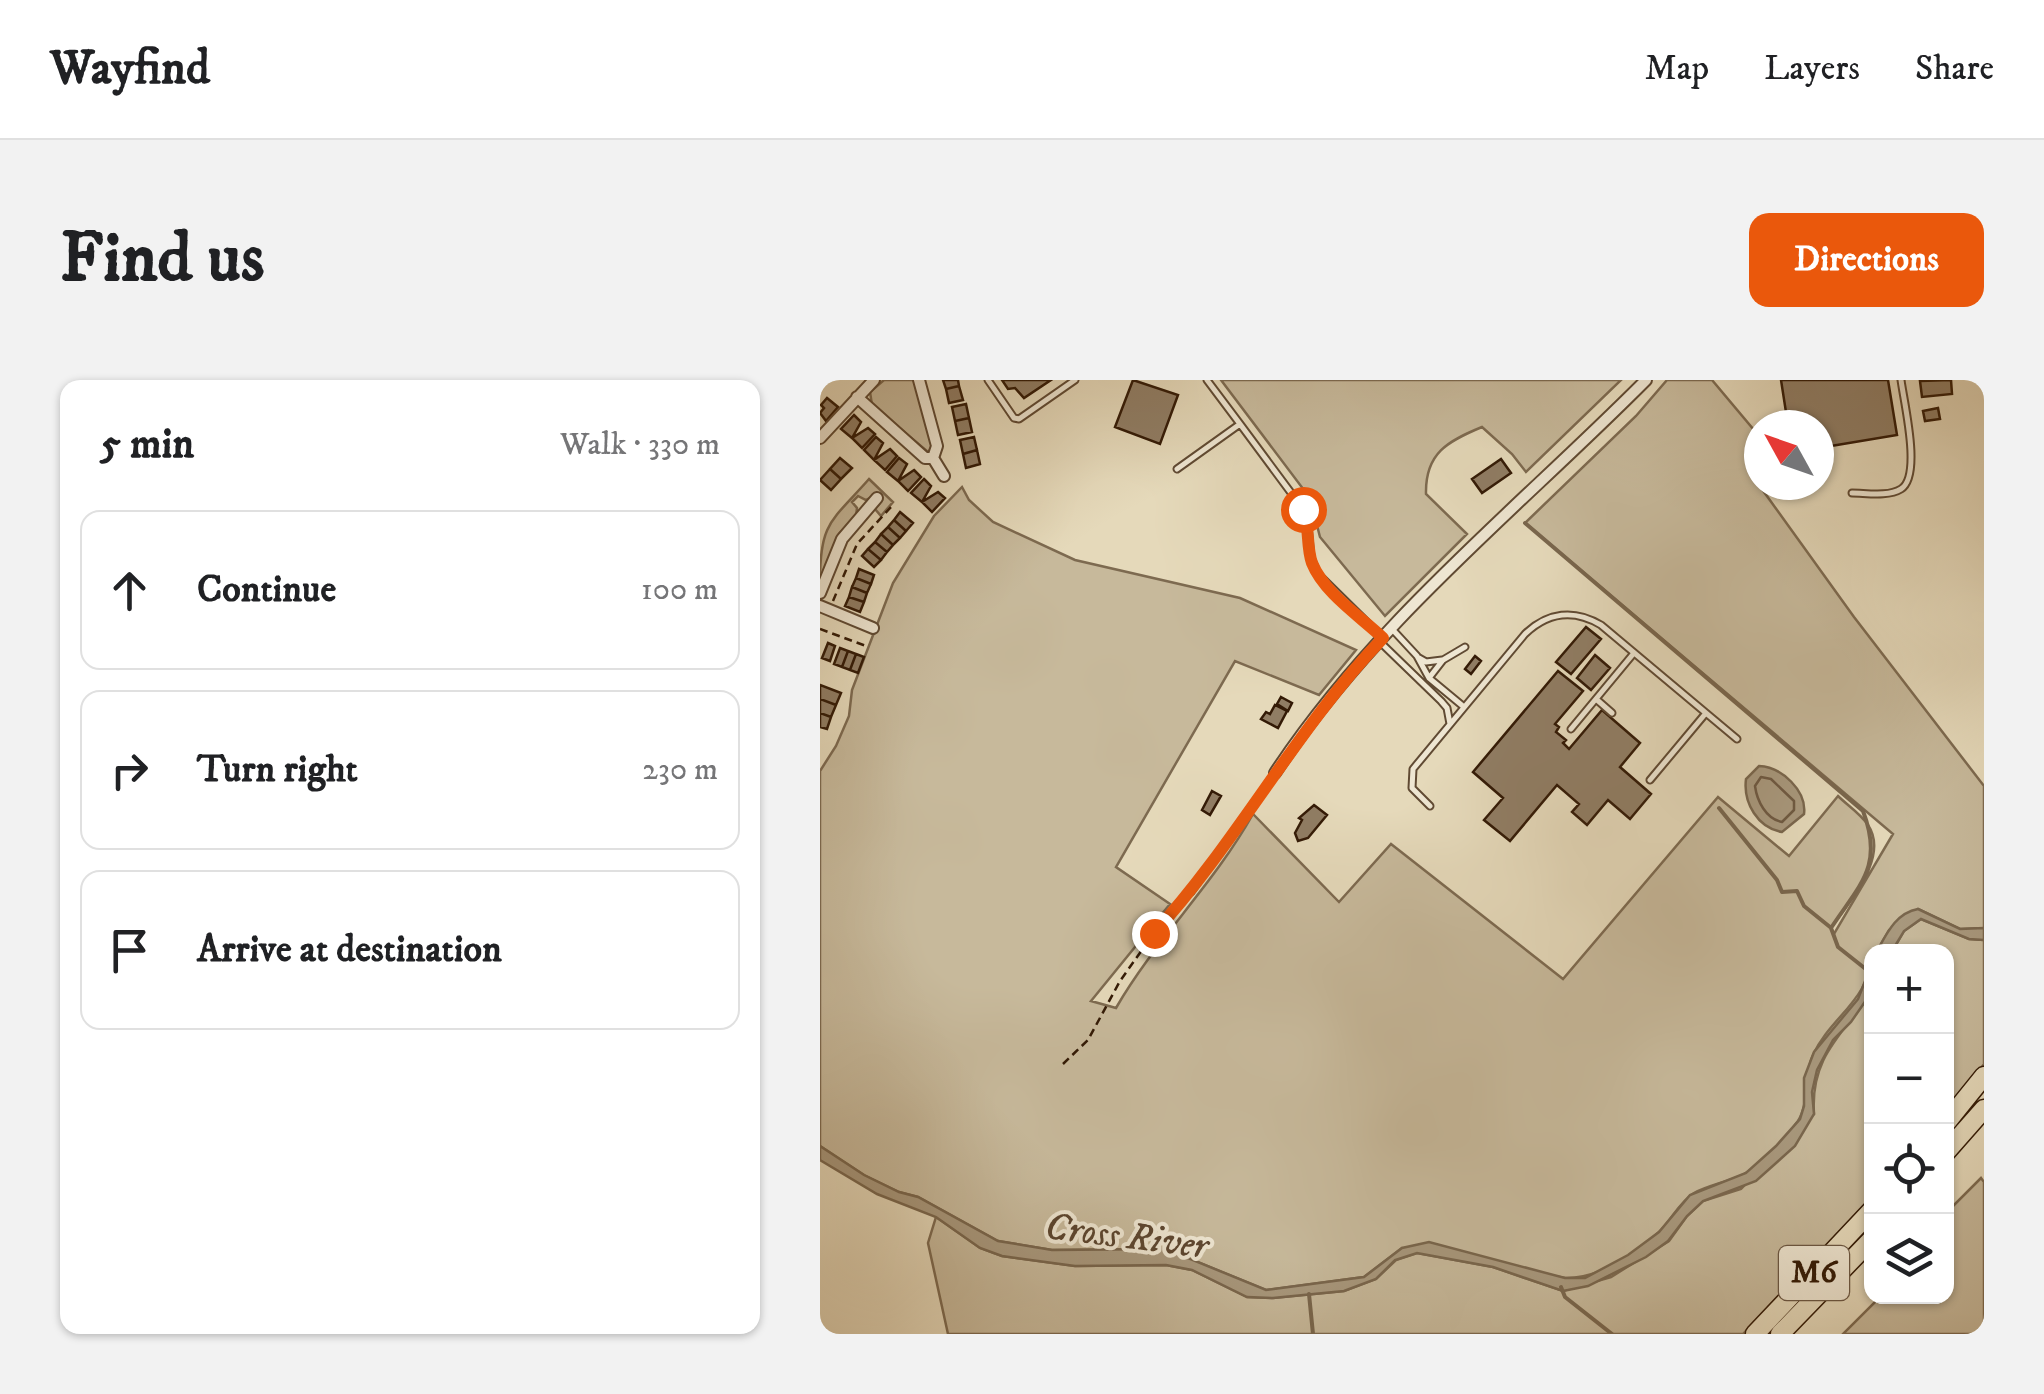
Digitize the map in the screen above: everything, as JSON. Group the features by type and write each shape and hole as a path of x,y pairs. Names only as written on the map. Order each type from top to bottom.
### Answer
{"highway":[{"path":"1954,1113 1984,1076"},
{"path":"1954,1143 1984,1109"},
{"name":"M6","path":"1754,1334 1868,1214"},
{"name":"M6","path":"1780,1334 1864,1247"}],"street":[{"path":"820,438 874,380"},
{"path":"919,380 938,446 933,458"},
{"path":"1276,774 1296,742 1385,636 1646,380"},
{"path":"857,397 925,458 933,458"},
{"path":"933,458 944,476"},
{"path":"820,593 842,539 877,498"},
{"path":"826,605 873,628"}],"lane":[{"path":"988,380 1019,420 1075,380"},
{"path":"1207,380 1303,509 1311,558 1318,574 1427,681 1446,708 1450,724"},
{"path":"1852,493 1891,493 1902,489 1910,479 1910,440 1900,380"},
{"path":"1177,469 1240,424"},
{"path":"857,499 868,509"},
{"path":"1430,806 1417,794 1411,779 1413,769 1525,634 1537,623 1555,616 1577,614 1589,618 1736,738"},
{"path":"1385,636 1426,662 1443,660"},
{"path":"1427,681 1443,660 1465,647"},
{"path":"1571,729 1634,653"},
{"path":"1417,656 1427,681 1464,706"},
{"path":"1596,699 1612,713"},
{"path":"1650,780 1706,713"},
{"path":"1191,892 1276,774"}],"path":[{"path":"826,605 858,544 891,507"},
{"path":"820,628 866,646"},
{"path":"1063,1064 1088,1040 1120,981 1154,933 1191,892"}],"shaded area":[{"path":"884,380 914,380 933,447 928,452 872,405 870,392"},
{"path":"1221,380 1621,380 1526,472 1482,427 1441,450 1430,468 1426,494 1467,534 1385,616 1320,537 1310,498"},
{"path":"1667,380 1712,380 1744,418 1744,500 1770,500 1984,786 1984,928 1960,929 1918,909 1889,930 1881,944 1864,944 1864,985 1813,1055 1798,1121 1766,1157 1744,1174 1694,1193 1648,1241 1615,1264 1590,1274 1565,1278 1402,1248 1364,1277 1266,1290 1166,1249 1052,1250 998,1241 918,1197 864,1175 820,1146 820,771 849,716 852,690 893,583 934,516 962,487 969,500 993,522 1075,560 1240,598 1356,650 1319,695 1235,661 1116,867 1170,904 1091,1001 1116,1008 1253,814 1339,902 1391,844 1563,979 1718,797 1789,856 1838,796 1868,825 1874,851 1864,879 1831,928 1834,934 1893,834 1525,523 1636,416"},
{"path":"869,479 893,502 881,516 875,509 882,500 875,495 866,500 858,496 852,502 857,508 856,516 839,534 820,580 826,534 837,514"},
{"path":"1921,919 1969,939 1984,940 1984,1064 1954,1103 1954,944 1897,944 1904,931"},
{"path":"1864,1002 1864,1206 1743,1334 948,1334 928,1243 936,1217 980,1248 1002,1256 1075,1266 1166,1265 1192,1270 1247,1297 1344,1291 1376,1279 1396,1260 1417,1253 1493,1267 1563,1291 1611,1277 1669,1241 1703,1201 1741,1189 1814,1114 1817,1077 1839,1035"},
{"path":"1981,1178 1984,1334 1843,1334 1873,1304 1954,1304 1954,1205"}],"water":[{"path":"1759,766 1776,771 1791,782 1804,805 1804,814 1782,832 1759,820 1747,797 1746,779"},
{"path":"1918,909 1960,929 1984,928 1984,940 1969,939 1921,919 1904,931 1896,944 1881,944 1898,919"},
{"path":"1864,984 1864,1003 1833,1040 1817,1070 1812,1092 1814,1114 1795,1146 1756,1181 1703,1201 1668,1241 1646,1257 1588,1286 1563,1291 1493,1267 1417,1253 1395,1260 1376,1279 1344,1291 1273,1298 1247,1297 1192,1270 1166,1265 1075,1266 1002,1256 980,1248 936,1217 877,1194 820,1160 820,1146 864,1175 918,1197 998,1241 1052,1250 1166,1249 1266,1290 1364,1277 1402,1248 1429,1242 1565,1278 1585,1278 1628,1255 1659,1232 1690,1195 1746,1173 1776,1146 1800,1119 1804,1078 1814,1052 1858,999"}],"building":[{"path":"943,380 958,380 959,386 946,389"},
{"path":"1002,380 1051,380 1024,398 1015,388 1008,389"},
{"path":"1133,380 1178,395 1160,444 1115,427"},
{"path":"1781,380 1888,380 1897,435 1834,446 1834,410 1786,410"},
{"path":"1951,380 1952,394 1922,397 1920,381"},
{"path":"959,386 963,400 949,403 946,389"},
{"path":"827,398 838,407 826,421 820,413"},
{"path":"966,404 969,418 955,421 952,407"},
{"path":"1938,408 1940,419 1925,421 1923,411"},
{"path":"854,415 861,422 852,438 841,429"},
{"path":"969,418 972,432 958,435 955,421"},
{"path":"868,428 875,434 862,448 852,438"},
{"path":"876,437 883,443 874,460 864,450"},
{"path":"974,437 977,450 963,454 960,440"},
{"path":"890,449 897,456 885,470 874,460"},
{"path":"977,450 980,464 966,468 963,454"},
{"path":"840,458 852,468 841,479 830,469"},
{"path":"899,458 907,464 898,481 887,472"},
{"path":"1501,459 1511,473 1482,493 1472,479"},
{"path":"830,469 841,479 831,490 820,480"},
{"path":"914,470 921,477 908,491 898,481"},
{"path":"924,479 931,486 922,502 911,493"},
{"path":"938,492 945,498 932,512 922,502"},
{"path":"900,512 913,523 906,531 894,520"},
{"path":"894,520 906,531 900,538 888,527"},
{"path":"888,527 900,538 893,545 881,534"},
{"path":"881,534 893,545 887,552 875,542"},
{"path":"875,542 887,552 881,560 868,549"},
{"path":"868,549 881,560 874,567 862,556"},
{"path":"859,569 874,575 871,584 856,578"},
{"path":"856,578 871,584 867,593 852,587"},
{"path":"852,587 867,593 864,602 849,597"},
{"path":"849,597 864,602 860,612 845,606"},
{"path":"1586,627 1601,639 1571,674 1556,662"},
{"path":"828,643 835,646 830,661 822,658"},
{"path":"840,648 848,651 842,667 834,664"},
{"path":"848,651 856,654 850,670 842,667"},
{"path":"856,654 864,657 858,673 850,670"},
{"path":"1595,655 1610,668 1591,690 1577,678"},
{"path":"1475,656 1481,661 1471,674 1465,669"},
{"path":"1558,671 1583,691 1555,724 1559,727 1556,732 1566,740 1563,743 1569,749 1602,710 1640,743 1620,767 1651,794 1630,819 1608,800 1587,825 1572,812 1579,804 1557,785 1510,841 1484,820 1503,798 1473,772"},
{"path":"820,685 841,693 836,705 820,699"},
{"path":"1281,697 1292,703 1288,711 1277,704"},
{"path":"820,699 836,705 831,717 820,713"},
{"path":"1275,705 1287,711 1278,728 1261,719"},
{"path":"820,713 831,717 827,729 820,727"},
{"path":"1212,791 1221,796 1210,815 1202,810"},
{"path":"1314,805 1327,815 1308,838 1298,841 1295,833 1302,820 1299,818"}],"waterway":[{"path":"1525,523 1863,811 1869,830 1870,861 1866,874 1831,928 1838,947 1864,968"},
{"path":"1719,808 1777,880 1782,892 1797,891 1804,906 1830,927"},
{"path":"1561,1287 1565,1297 1612,1334"},
{"path":"1309,1294 1313,1334"}],"route":[{"path":"1154,933 1210,868 1296,742 1383,638 1318,574 1311,558 1303,509"}],"water label":[{"name":"Cross River","path":"1126,1237"}]}
